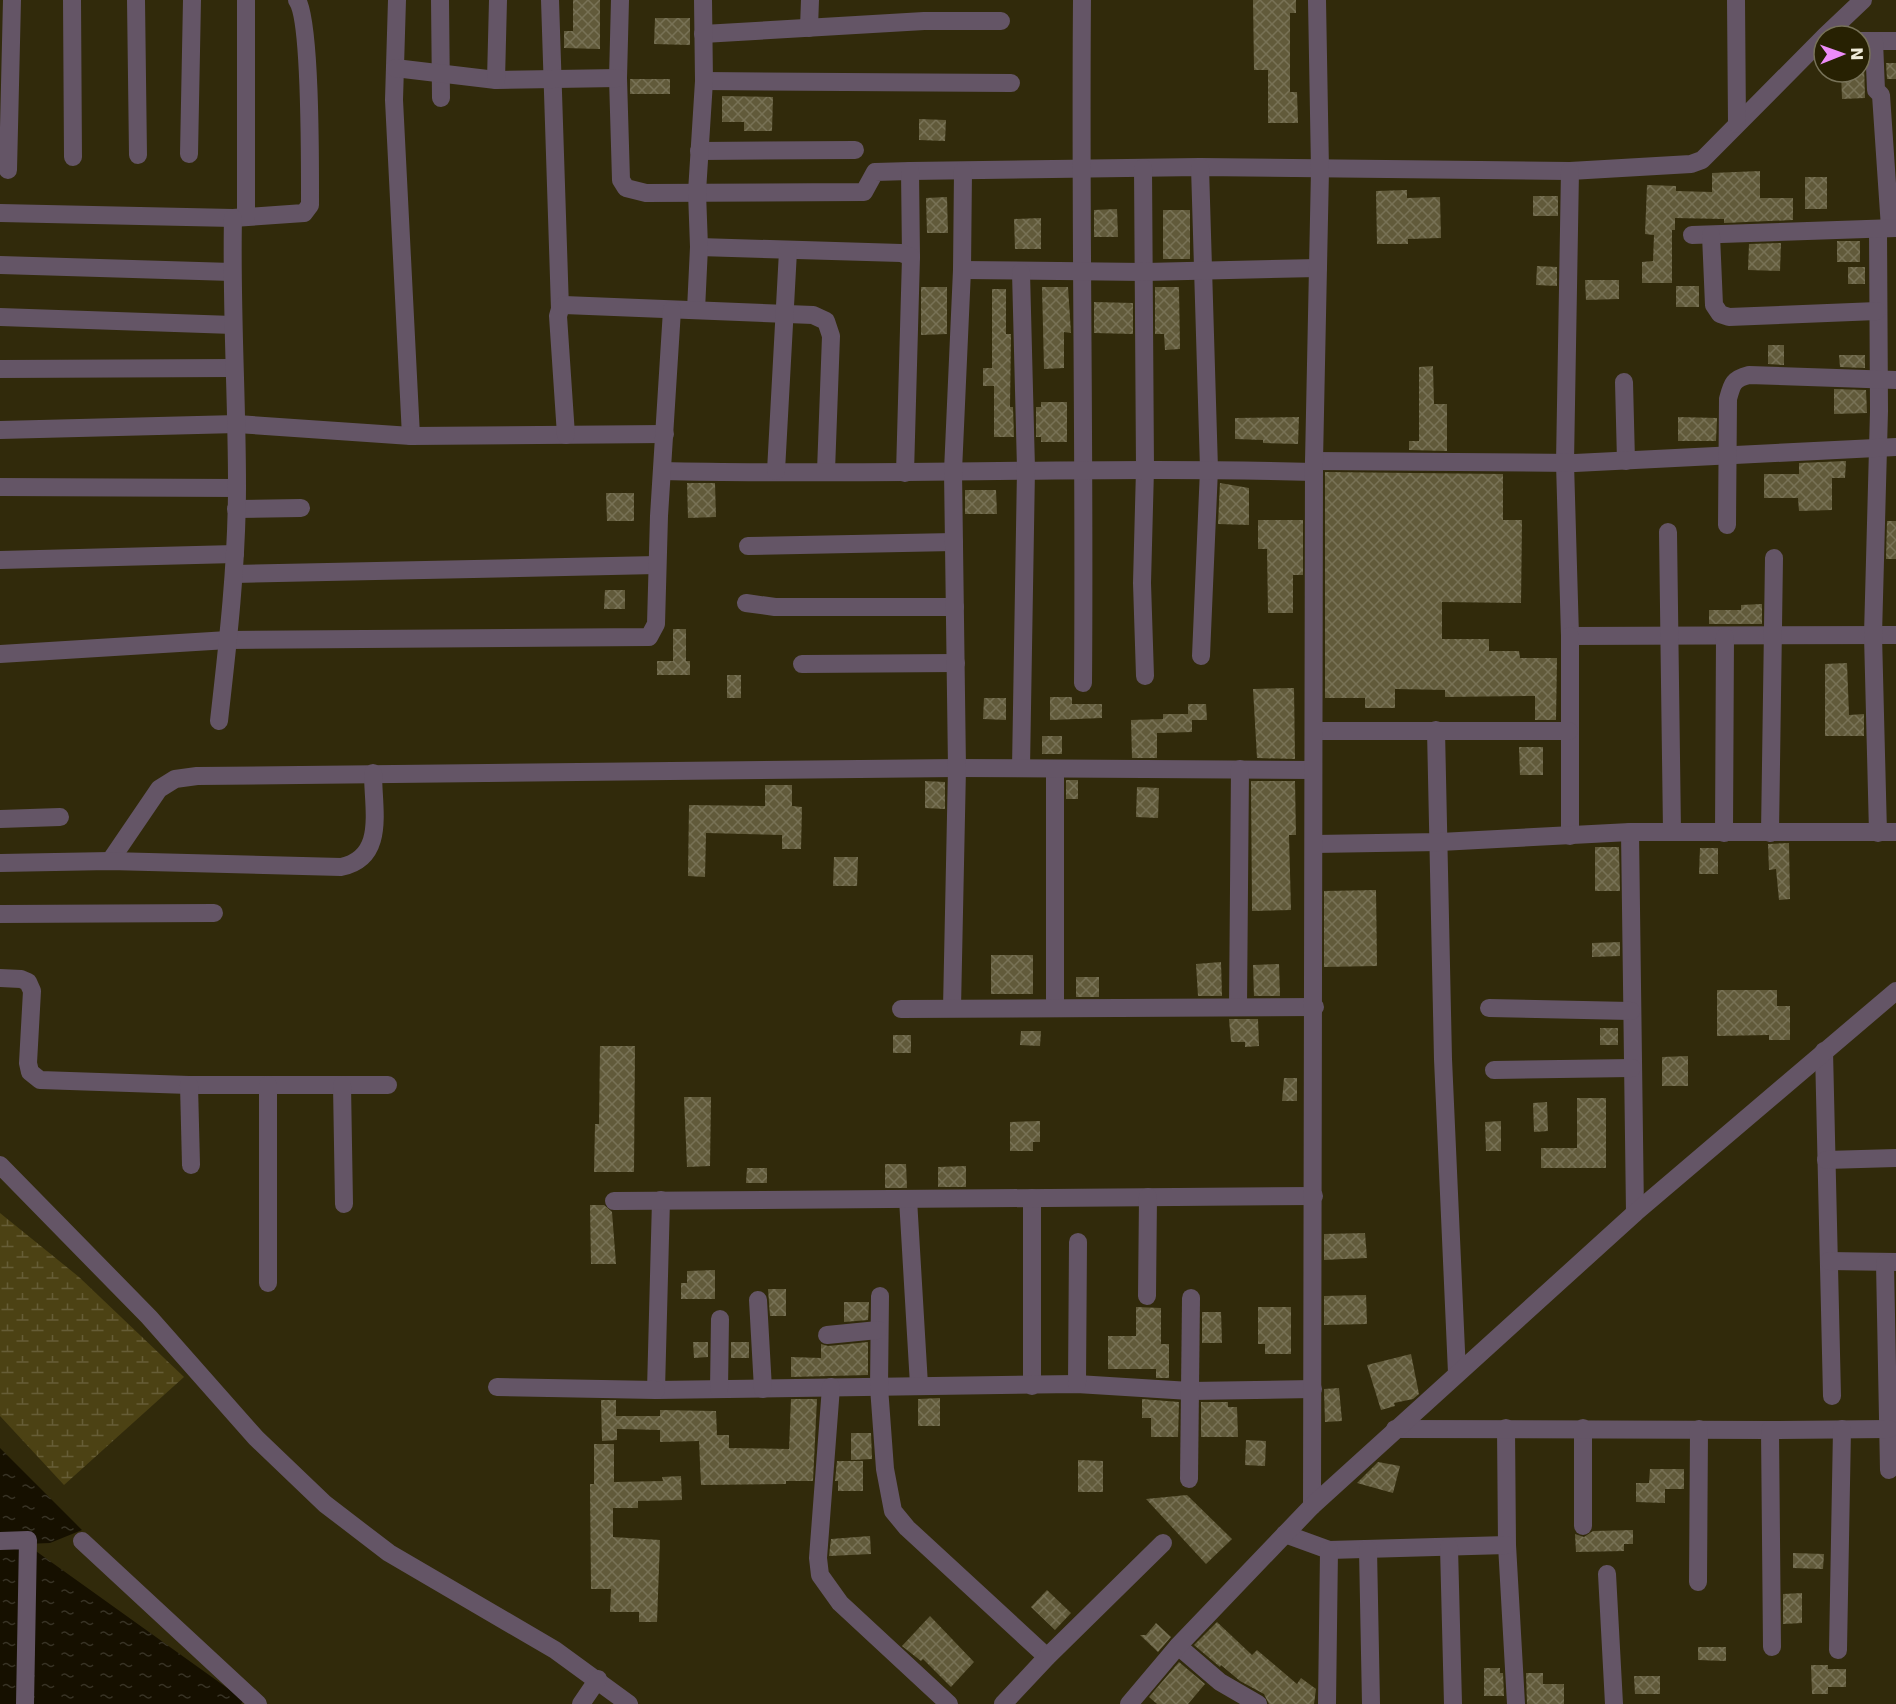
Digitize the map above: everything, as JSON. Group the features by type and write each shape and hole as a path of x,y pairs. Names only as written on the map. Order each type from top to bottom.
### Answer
{"street":[{"path":"8,170 12,0"},
{"path":"72,0 73,157"},
{"path":"136,0 138,155"},
{"path":"189,154 192,0"},
{"path":"219,721 235,574 237,424 232,272 240,217 246,0"},
{"path":"0,213 240,217 304,213 310,206 310,145 303,11 297,0"},
{"path":"397,0 394,100 411,436"},
{"path":"440,0 441,98"},
{"path":"496,80 498,0"},
{"path":"550,0 551,79 566,435"},
{"path":"620,0 619,166 621,180 626,188 646,193 864,192 875,172 910,171 1200,167 1570,171 1690,165 1702,160 1812,50"},
{"path":"696,310 699,247 697,192 704,81 703,0"},
{"path":"810,0 810,28"},
{"path":"1082,0 1081,169 1085,468 1083,683"},
{"path":"1312,1506 1315,1007 1314,467 1320,170 1317,0"},
{"path":"1736,0 1737,123"},
{"path":"1838,24 1863,0"},
{"path":"703,34 924,21 1001,21"},
{"path":"1872,41 1896,41"},
{"path":"395,68 496,80 618,78"},
{"path":"1314,844 1440,843 1630,832 1887,832 1874,635 1887,447 1887,379 1877,311 1888,228 1881,95 1876,90 1872,68"},
{"path":"704,81 1011,83"},
{"path":"699,151 855,150"},
{"path":"1200,167 1209,469 1201,656"},
{"path":"1143,168 1145,469 1142,583 1145,676"},
{"path":"905,473 910,171"},
{"path":"952,1008 957,768 953,471 962,270 963,171"},
{"path":"1570,171 1564,463 1570,636 1570,836"},
{"path":"1692,235 1888,228"},
{"path":"1712,235 1714,305 1720,314 1729,317 1877,311"},
{"path":"699,247 901,253 910,257"},
{"path":"776,471 788,251"},
{"path":"0,265 232,272"},
{"path":"962,270 1082,273 1318,268"},
{"path":"1021,272 1026,469 1021,768"},
{"path":"560,309 572,304 783,313 822,317 829,326 831,336 826,471"},
{"path":"0,654 228,640 650,637 657,624 657,565 672,310"},
{"path":"0,317 233,325"},
{"path":"0,369 234,368"},
{"path":"1727,525 1728,399 1732,384 1737,378 1749,375 1887,379"},
{"path":"1624,382 1626,462"},
{"path":"0,430 237,424 411,436 665,434"},
{"path":"662,471 905,473 1085,468 1209,469 1626,462 1887,447"},
{"path":"0,487 237,488"},
{"path":"236,508 301,508"},
{"path":"1668,532 1672,832"},
{"path":"748,546 954,542"},
{"path":"0,560 235,554"},
{"path":"1770,833 1774,558"},
{"path":"235,574 657,565"},
{"path":"746,603 775,607 955,607"},
{"path":"1570,636 1896,635"},
{"path":"1724,833 1725,637"},
{"path":"802,664 956,663"},
{"path":"1314,730 1569,731"},
{"path":"1436,730 1443,1059 1457,1374"},
{"path":"110,861 151,799 165,784 175,779 197,776 957,768 1314,770"},
{"path":"1055,769 1055,1008"},
{"path":"1238,1007 1240,769"},
{"path":"0,863 110,861 341,867 354,864 370,850 373,838 374,773"},
{"path":"0,819 60,817"},
{"path":"1630,832 1635,1213"},
{"path":"0,914 214,913"},
{"path":"0,978 21,979 28,982 32,991 28,1064 30,1072 40,1080 189,1085 388,1085"},
{"path":"1129,1704 1178,1646 1312,1506 1635,1213 1896,991"},
{"path":"901,1008 1315,1007"},
{"path":"1489,1008 1631,1011"},
{"path":"1824,1051 1832,1396"},
{"path":"1494,1070 1632,1068"},
{"path":"189,1085 190,1165"},
{"path":"268,1085 268,1283"},
{"path":"342,1085 344,1204"},
{"path":"1826,1160 1896,1158"},
{"path":"0,1165 149,1317 256,1438 325,1504 389,1553 555,1650 598,1679 629,1704"},
{"path":"614,1201 1314,1196"},
{"path":"1147,1296 1148,1197"},
{"path":"908,1198 919,1385"},
{"path":"1032,1198 1032,1386"},
{"path":"656,1390 661,1200"},
{"path":"1077,1384 1078,1242"},
{"path":"1829,1261 1891,1262 1890,1470"},
{"path":"880,1296 879,1387 885,1469 893,1510 907,1528 1047,1657"},
{"path":"1189,1479 1191,1298"},
{"path":"758,1300 763,1389"},
{"path":"718,1389 720,1319"},
{"path":"827,1335 878,1330"},
{"path":"497,1387 656,1390 1077,1384 1190,1391 1313,1389"},
{"path":"831,1387 818,1558 820,1575 840,1603 949,1704"},
{"path":"1506,1428 1507,1545 1516,1704"},
{"path":"1583,1428 1583,1526"},
{"path":"1395,1429 1889,1429"},
{"path":"1698,1582 1699,1429"},
{"path":"1770,1430 1772,1647"},
{"path":"1838,1650 1842,1430"},
{"path":"1285,1534 1329,1550 1507,1545"},
{"path":"0,1541 28,1540 25,1704"},
{"path":"82,1541 258,1704"},
{"path":"1004,1704 1047,1657 1163,1544"},
{"path":"1449,1547 1453,1704"},
{"path":"1368,1549 1371,1704"},
{"path":"1327,1704 1329,1550"},
{"path":"1607,1574 1614,1704"},
{"path":"1178,1646 1220,1682 1258,1704"},
{"path":"581,1704 598,1679"}],"green space":[{"path":"0,1213 79,1277 184,1377 64,1485 0,1416"}],"water":[{"path":"0,1448 82,1530 50,1543 26,1544 244,1700 241,1704 0,1704"}],"building":[{"path":"573,0 600,0 600,49 564,48 564,31 573,31"},
{"path":"1253,0 1296,0 1296,13 1290,13 1290,92 1297,92 1298,123 1268,123 1268,70 1254,70"},
{"path":"655,18 690,18 690,45 654,44"},
{"path":"1886,63 1896,63 1896,79 1887,79"},
{"path":"630,79 670,79 670,94 630,94"},
{"path":"1841,84 1865,84 1865,98 1842,99"},
{"path":"722,96 773,97 772,131 744,131 744,122 722,122"},
{"path":"919,119 946,120 945,141 919,140"},
{"path":"1760,171 1760,198 1793,198 1793,220 1724,223 1724,219 1675,218 1675,230 1672,230 1672,283 1642,283 1642,262 1653,261 1654,235 1645,234 1647,185 1676,186 1676,191 1712,192 1712,173"},
{"path":"1805,177 1827,177 1827,209 1805,209"},
{"path":"1407,190 1407,198 1440,197 1441,238 1408,239 1408,244 1377,244 1376,191"},
{"path":"1533,196 1558,196 1558,216 1533,216"},
{"path":"947,197 948,233 927,233 926,198"},
{"path":"1117,209 1118,237 1094,237 1094,210"},
{"path":"1163,210 1190,210 1190,259 1163,259"},
{"path":"1041,218 1041,249 1015,249 1014,219"},
{"path":"1837,241 1860,241 1860,262 1837,262"},
{"path":"1781,243 1780,271 1748,270 1749,244"},
{"path":"1537,266 1557,267 1557,286 1536,285"},
{"path":"1848,267 1865,267 1865,284 1848,284"},
{"path":"1585,280 1619,280 1619,299 1586,300"},
{"path":"1676,286 1699,286 1699,307 1676,307"},
{"path":"921,287 947,287 947,334 921,335"},
{"path":"1042,287 1068,287 1071,333 1064,332 1064,368 1044,369"},
{"path":"1155,287 1179,287 1180,349 1165,350 1164,334 1155,334"},
{"path":"992,289 1006,289 1006,334 1011,334 1010,407 1013,407 1014,437 994,437 994,386 983,386 983,368 992,368"},
{"path":"1094,302 1133,303 1133,334 1094,333"},
{"path":"1768,345 1784,345 1784,365 1768,364"},
{"path":"1839,355 1865,355 1865,368 1840,367"},
{"path":"1433,366 1434,404 1447,404 1447,451 1409,450 1409,441 1419,441 1419,367"},
{"path":"1834,389 1866,390 1867,413 1834,414"},
{"path":"1041,402 1067,402 1067,442 1041,442 1041,437 1036,437 1036,407 1041,407"},
{"path":"1299,417 1298,444 1235,439 1235,418"},
{"path":"1678,417 1717,418 1716,441 1678,441"},
{"path":"1846,461 1845,478 1832,478 1832,510 1799,511 1798,498 1764,498 1764,474 1799,474 1799,463"},
{"path":"1325,472 1503,474 1503,520 1522,520 1521,603 1442,602 1442,639 1489,639 1489,651 1519,651 1520,658 1557,658 1556,720 1535,720 1535,696 1445,697 1445,690 1395,689 1395,708 1365,708 1365,698 1325,698"},
{"path":"687,483 715,483 716,517 688,518"},
{"path":"1220,483 1249,488 1249,525 1218,524"},
{"path":"965,490 996,490 997,514 965,514"},
{"path":"606,493 634,493 634,521 607,521"},
{"path":"1258,520 1303,520 1303,575 1293,575 1293,613 1268,613 1267,549 1258,549"},
{"path":"1887,521 1896,521 1896,559 1886,559"},
{"path":"605,590 625,590 625,609 604,609"},
{"path":"1762,604 1762,624 1709,624 1709,610 1741,610 1741,605"},
{"path":"673,629 686,629 686,661 690,661 690,675 657,675 657,661 673,661"},
{"path":"1847,663 1849,715 1864,714 1864,736 1825,736 1825,664"},
{"path":"727,675 741,675 741,698 727,698"},
{"path":"1294,688 1295,759 1257,758 1253,689"},
{"path":"1050,697 1072,697 1072,704 1102,704 1102,718 1050,720"},
{"path":"984,698 1006,698 1006,720 983,719"},
{"path":"1188,704 1206,704 1207,720 1192,720 1192,732 1157,733 1157,758 1132,758 1131,720 1163,719 1163,714 1188,714"},
{"path":"1042,736 1062,736 1062,754 1042,754"},
{"path":"1519,747 1543,747 1543,775 1520,775"},
{"path":"1066,780 1078,780 1078,799 1066,799"},
{"path":"925,781 945,782 945,809 925,808"},
{"path":"1251,781 1295,781 1296,835 1289,835 1291,910 1252,911"},
{"path":"765,785 792,785 792,806 802,807 801,849 782,849 782,835 706,833 705,877 688,876 689,805 765,806"},
{"path":"1137,787 1159,788 1158,818 1136,817"},
{"path":"1789,843 1790,899 1779,900 1776,869 1769,870 1768,844"},
{"path":"1595,847 1619,847 1620,891 1595,891"},
{"path":"1700,848 1718,848 1718,874 1699,874"},
{"path":"834,857 858,857 857,886 833,886"},
{"path":"1376,890 1377,966 1324,967 1324,891"},
{"path":"1620,942 1620,956 1592,957 1592,943"},
{"path":"991,955 1033,955 1033,994 991,994"},
{"path":"1221,962 1222,996 1198,996 1196,964"},
{"path":"1279,964 1280,996 1254,996 1253,965"},
{"path":"1076,977 1099,977 1099,997 1076,997"},
{"path":"1717,990 1777,990 1777,1006 1790,1006 1790,1040 1769,1040 1769,1035 1717,1036"},
{"path":"1229,1019 1258,1019 1259,1046 1245,1047 1245,1042 1231,1042"},
{"path":"1600,1028 1618,1028 1618,1045 1600,1045"},
{"path":"1021,1031 1041,1031 1040,1046 1020,1045"},
{"path":"893,1035 911,1035 911,1053 893,1053"},
{"path":"600,1046 635,1046 634,1172 594,1172 595,1124 599,1124"},
{"path":"1688,1056 1688,1086 1662,1086 1662,1057"},
{"path":"1284,1078 1297,1078 1297,1101 1282,1101"},
{"path":"684,1097 711,1097 710,1166 687,1167"},
{"path":"1577,1098 1606,1098 1606,1168 1541,1168 1541,1148 1577,1148"},
{"path":"1547,1102 1548,1131 1534,1132 1533,1103"},
{"path":"1040,1121 1040,1142 1033,1142 1033,1151 1010,1151 1010,1122"},
{"path":"1501,1121 1501,1151 1486,1151 1485,1122"},
{"path":"885,1164 906,1164 907,1188 885,1188"},
{"path":"966,1166 966,1187 938,1187 938,1167"},
{"path":"747,1168 767,1168 767,1183 746,1183"},
{"path":"590,1205 604,1205 612,1212 616,1264 591,1264"},
{"path":"1365,1233 1367,1258 1324,1260 1324,1234"},
{"path":"715,1270 715,1299 681,1299 681,1283 687,1283 687,1271"},
{"path":"768,1289 786,1289 786,1316 770,1316"},
{"path":"1366,1295 1367,1324 1324,1325 1324,1296"},
{"path":"844,1302 869,1302 868,1320 844,1322"},
{"path":"1136,1307 1161,1308 1161,1344 1169,1344 1169,1378 1156,1378 1156,1369 1108,1369 1108,1336 1136,1336"},
{"path":"1258,1307 1291,1307 1291,1354 1265,1354 1265,1344 1258,1344"},
{"path":"1202,1312 1221,1312 1222,1343 1202,1343"},
{"path":"693,1342 708,1342 708,1357 694,1358"},
{"path":"731,1342 749,1342 749,1358 731,1358"},
{"path":"868,1342 868,1375 791,1377 791,1357 821,1358 821,1344 828,1346"},
{"path":"1411,1354 1419,1394 1413,1399 1394,1403 1395,1406 1381,1410 1367,1365"},
{"path":"1339,1388 1342,1421 1325,1422 1324,1389"},
{"path":"940,1398 940,1426 918,1426 918,1399"},
{"path":"791,1399 817,1399 813,1481 786,1481 786,1484 701,1485 699,1441 660,1442 660,1430 617,1429 617,1440 602,1441 601,1400 616,1400 616,1416 660,1416 660,1410 716,1411 717,1435 729,1435 729,1448 789,1449"},
{"path":"1142,1399 1179,1402 1178,1437 1151,1437 1151,1418 1142,1418"},
{"path":"1201,1402 1228,1402 1228,1407 1237,1407 1238,1437 1201,1437"},
{"path":"851,1433 871,1433 872,1459 851,1460"},
{"path":"1246,1440 1266,1441 1265,1466 1245,1465"},
{"path":"594,1444 614,1444 614,1482 663,1481 662,1477 681,1476 682,1500 638,1501 638,1508 613,1508 613,1537 660,1540 657,1622 639,1622 639,1612 610,1612 611,1589 591,1589 590,1484 594,1484"},
{"path":"1078,1460 1103,1461 1103,1492 1078,1492"},
{"path":"837,1461 863,1461 863,1491 838,1491 838,1481 835,1481"},
{"path":"1378,1462 1400,1466 1393,1493 1357,1483"},
{"path":"1650,1469 1684,1469 1684,1489 1665,1489 1665,1503 1636,1502 1636,1483 1649,1483"},
{"path":"1187,1495 1232,1539 1206,1564 1146,1499"},
{"path":"1633,1530 1633,1544 1624,1544 1624,1551 1576,1552 1575,1534 1584,1537 1593,1531"},
{"path":"870,1536 871,1554 829,1556 831,1539"},
{"path":"1793,1553 1824,1554 1823,1569 1793,1568"},
{"path":"1047,1590 1071,1613 1055,1630 1031,1607"},
{"path":"1802,1593 1802,1623 1783,1624 1783,1594"},
{"path":"930,1616 974,1662 951,1687 923,1659 921,1661 902,1646"},
{"path":"1217,1622 1252,1655 1257,1650 1297,1684 1301,1678 1316,1689 1314,1704 1269,1704 1264,1694 1240,1681 1221,1665 1220,1667 1194,1645"},
{"path":"1156,1623 1171,1637 1158,1652 1140,1635 1146,1635"},
{"path":"1698,1647 1726,1647 1726,1661 1698,1660"},
{"path":"1179,1662 1205,1684 1188,1704 1157,1704 1149,1697"},
{"path":"1811,1665 1828,1665 1828,1669 1846,1669 1846,1687 1828,1687 1828,1694 1812,1694"},
{"path":"1484,1668 1500,1668 1500,1673 1503,1673 1504,1696 1484,1696"},
{"path":"1526,1673 1543,1673 1543,1684 1564,1684 1564,1704 1527,1704"},
{"path":"1634,1676 1660,1676 1660,1694 1635,1694"}]}
